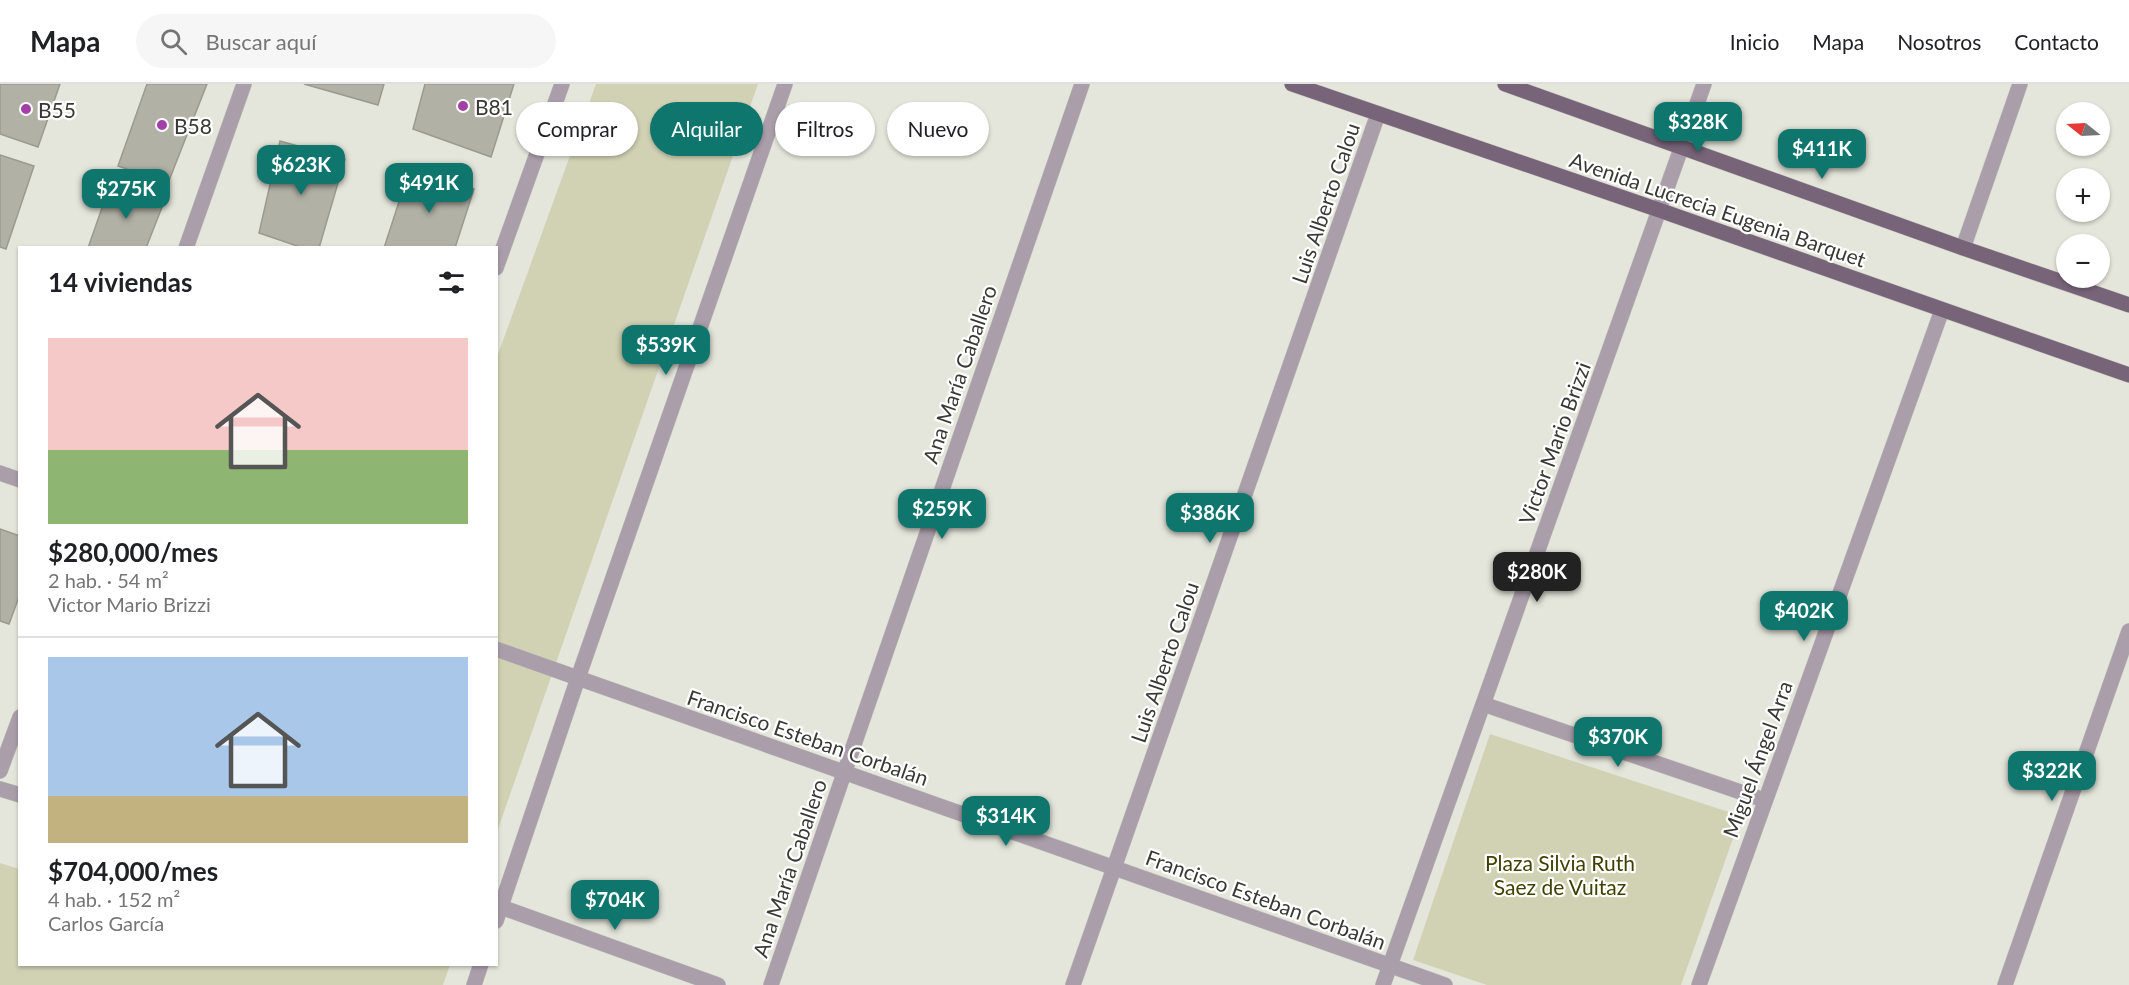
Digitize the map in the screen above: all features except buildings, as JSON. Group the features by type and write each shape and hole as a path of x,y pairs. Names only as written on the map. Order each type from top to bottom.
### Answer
{"main road":[{"name":"Avenida Lucrecia Eugenia Barquet","path":"1292,84 2129,375"},
{"path":"1505,84 2129,305"}],"street":[{"path":"187,246 244,84"},
{"path":"498,262 562,84"},
{"path":"718,985 499,914 578,678 785,84"},
{"name":"Ana María Caballero","path":"771,985 1082,84"},
{"name":"Victor Mario Brizzi","path":"1383,985 1704,84"},
{"path":"1963,248 2020,84"},
{"name":"Luis Alberto Calou","path":"1073,985 1378,114"},
{"name":"Miguel Ángel Arra","path":"1699,985 1942,310"},
{"path":"0,473 18,479"},
{"path":"2005,985 2129,631"},
{"name":"Francisco Esteban Corbalán","path":"498,650 1445,985"},
{"path":"1483,704 1764,800"},
{"path":"0,771 18,722"},
{"path":"0,789 18,794"},
{"path":"474,985 480,966"}],"green space":[{"path":"596,84 758,84 752,102 650,102 650,156 733,156 498,829 498,354 570,156 638,156 638,102 589,102"},
{"name":"Plaza Silvia Ruth Saez de Vuitaz","path":"1490,734 1741,816 1681,985 1487,985 1413,960"},
{"path":"0,863 18,869 18,966 450,966 443,985 0,985"}],"place":[{"name":"B81","path":"463,106"},
{"name":"B55","path":"26,109"},
{"name":"B58","path":"162,125"}]}
